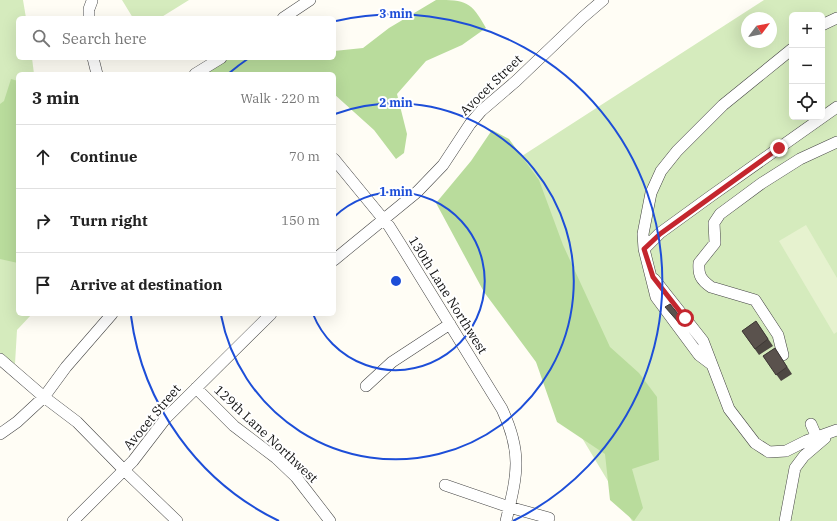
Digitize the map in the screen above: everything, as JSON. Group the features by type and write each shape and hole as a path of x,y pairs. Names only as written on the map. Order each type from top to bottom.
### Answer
{"street":[{"path":"286,16 310,0"},
{"name":"Avocet Street","path":"336,258 417,192 443,166 470,124 481,111 516,81 582,18 604,0"},
{"path":"89,16 89,9 92,1"},
{"path":"825,24 837,18"},
{"path":"789,51 723,106 667,162 651,193 643,234 644,249 653,277 703,341 729,409 754,443 769,452 786,450 806,441 833,432"},
{"path":"94,60 96,72"},
{"path":"198,72 218,60"},
{"path":"644,249 660,234 704,201 837,107"},
{"path":"783,356 778,335 755,300 706,283 700,278 699,264 715,243 714,223 720,214 762,183 800,159 837,142"},
{"name":"130th Lane Northwest","path":"336,161 383,219 401,245 502,409 511,427 517,458 517,472 506,521"},
{"path":"0,434 17,422 44,397 66,367 110,316"},
{"name":"Avocet Street","path":"72,521 133,461 166,418 269,316"},
{"path":"366,386 392,362 450,324"},
{"path":"0,359 44,397 78,422 124,470 178,521"},
{"name":"129th Lane Northwest","path":"196,388 234,426 276,458 296,477 330,521"},
{"path":"811,424 817,438"},
{"path":"785,521 795,468 804,456 833,432"},
{"path":"445,485 509,507 549,518"}],"green space":[{"path":"0,0 23,0 26,16 16,16 16,60 32,60 34,72 16,72 16,316 30,316 17,330 15,364 0,354"},
{"path":"122,0 189,0 163,16 132,16"},
{"path":"436,0 454,1 467,4 476,12 486,28 462,45 426,61 397,94 407,134 404,153 396,159 374,130 336,96 336,72 207,72 227,60 336,60 336,51 363,48 389,28"},
{"path":"764,0 837,0 837,521 632,521 443,207 741,15 741,48 777,48 777,12 745,12"},
{"path":"11,79 16,80 16,263 0,259 0,104 4,101"},
{"path":"492,130 509,139 539,180 563,245 610,347 639,373 657,397 659,460 632,469 643,508 634,521 610,500 605,454 557,422 536,362 484,292 436,203 471,161"},
{"path":"806,225 837,278 837,332 834,334 779,241"}],"building":[{"path":"670,304 683,320 679,323 665,307"},
{"path":"756,321 768,339 755,349 742,331"},
{"path":"775,348 787,367 776,375 763,356"}],"route":[{"path":"685,318 653,277 644,249 660,234 779,148"}]}
